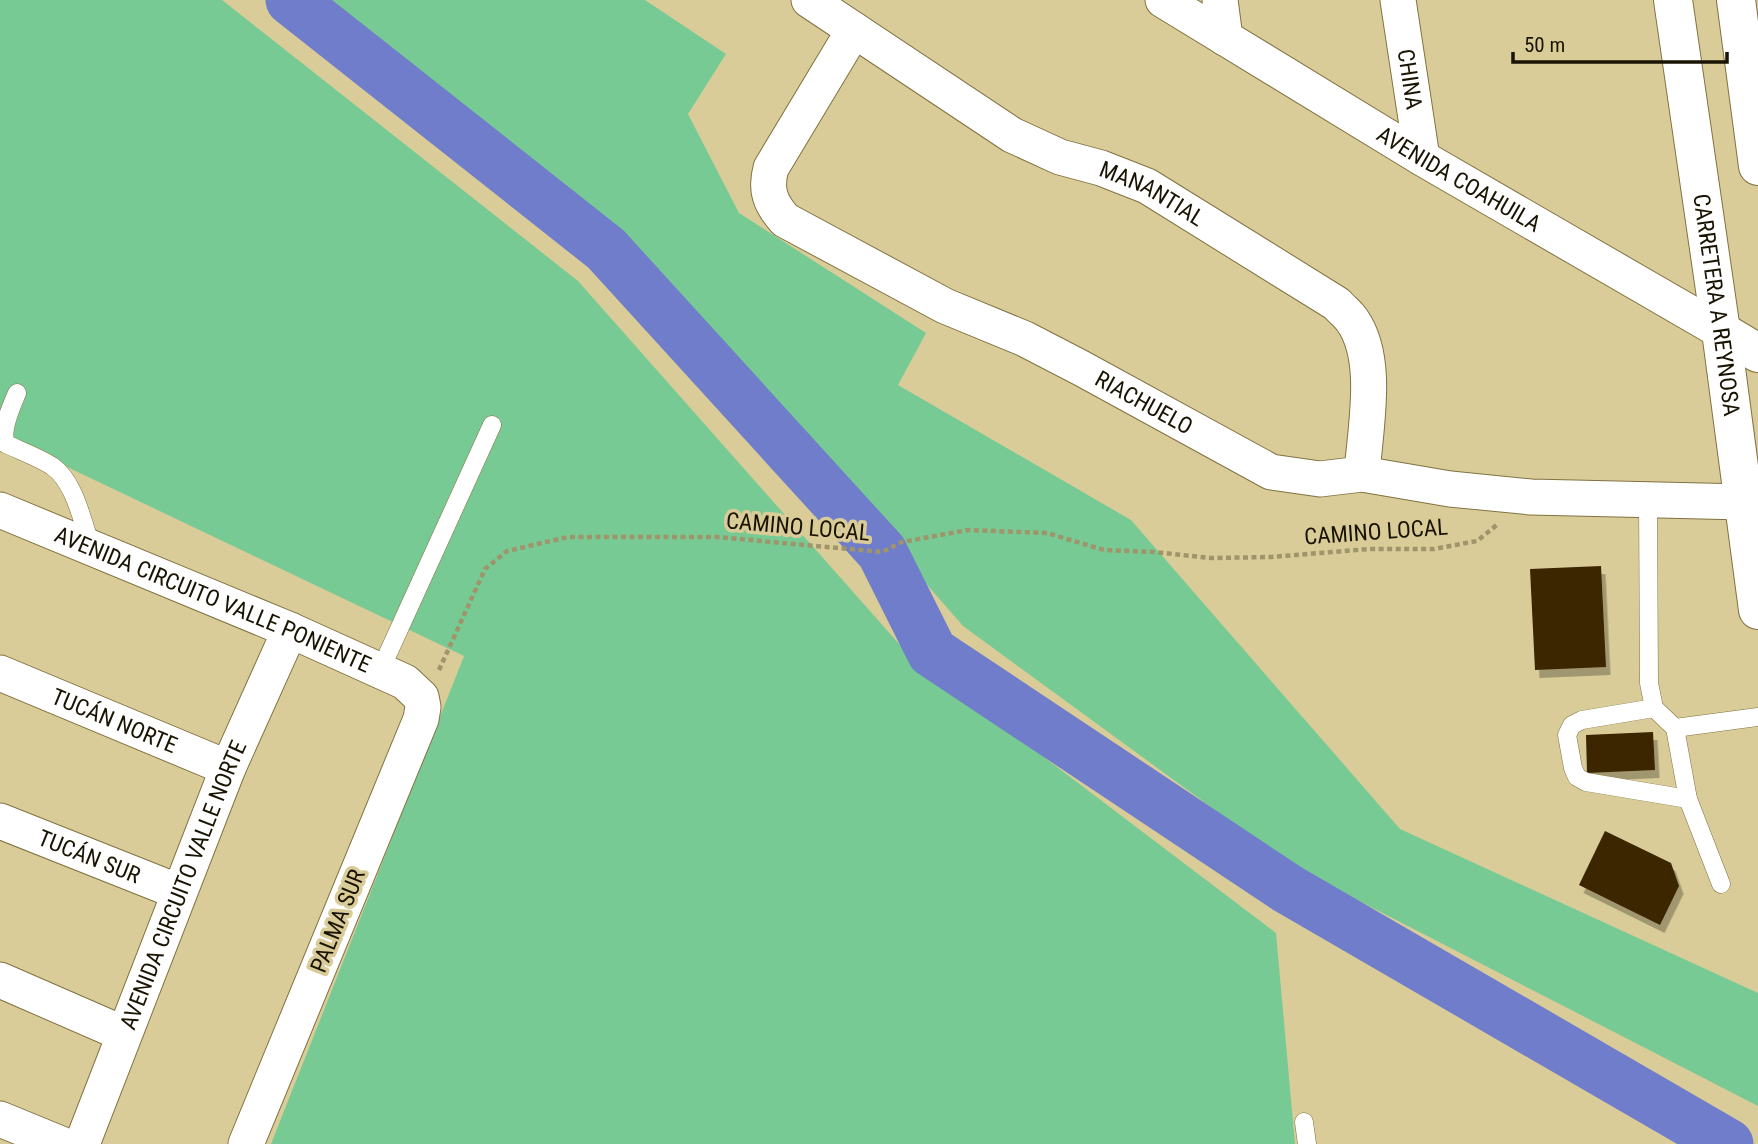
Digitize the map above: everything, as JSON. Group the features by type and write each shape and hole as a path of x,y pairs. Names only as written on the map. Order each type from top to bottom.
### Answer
{"main road":[{"name":"CARRETERA A REYNOSA","path":"1673,0 1758,610"},
{"path":"1736,0 1758,166"},
{"name":"AVENIDA COAHUILA","path":"1721,331 1758,353"}],"street":[{"name":"MANANTIAL","path":"808,0 1012,135 1060,157 1101,167 1147,186 1337,304 1352,320 1364,344 1369,382 1362,474"},
{"name":"AVENIDA COAHUILA","path":"1163,0 1422,158 1721,331"},
{"path":"1220,0 1225,38"},
{"name":"CHINA","path":"1398,0 1422,158"},
{"name":"RIACHUELO","path":"854,30 771,167 767,182 769,195 785,220 945,306 1025,339 1270,472 1320,480 1362,474 1450,489 1531,497 1745,502"},
{"name":"AVENIDA CIRCUITO VALLE PONIENTE","path":"0,510 290,630 405,682 421,697"},
{"name":"AVENIDA CIRCUITO VALLE NORTE","path":"82,1144 228,768 290,630"},
{"name":"TUCÁN NORTE","path":"0,673 228,768"},
{"name":"PALMA SUR","path":"246,1144 421,719 421,697"},
{"name":"TUCÁN SUR","path":"0,821 179,892"},
{"path":"0,980 124,1034"},
{"path":"0,1119 61,1144"}],"lane":[{"path":"16,393 2,432 3,440 62,475 72,492 91,547"},
{"path":"380,671 492,425"},
{"path":"1648,500 1649,683 1654,708 1675,728 1688,799 1721,884"},
{"path":"1654,708 1582,720 1572,725 1567,735 1573,768 1577,777 1586,782 1688,799"},
{"path":"1675,728 1758,717"},
{"path":"1304,1122 1307,1144"}],"path":[{"name":"CAMINO LOCAL","path":"421,697 437,674 485,569 507,551 568,537 717,537 882,552 902,542 968,530 1047,533 1104,550 1211,558 1271,557 1369,549 1434,549 1477,541 1531,497"}],"green space":[{"path":"0,0 222,0 578,281 908,654 1276,933 1295,1144 271,1144 464,656 0,435"},
{"path":"320,0 645,0 726,54 688,114 739,213 926,333 898,385 1131,520 1400,829 1758,993 1758,1106 1293,867 963,626 636,251"}],"building":[{"path":"1601,566 1606,667 1535,670 1530,569"},
{"path":"1653,732 1655,770 1587,773 1586,735"},
{"path":"1605,831 1671,863 1679,886 1660,925 1579,885"}],"waterway":[{"path":"291,0 606,249 882,552 932,652 1288,889 1728,1144"}]}
